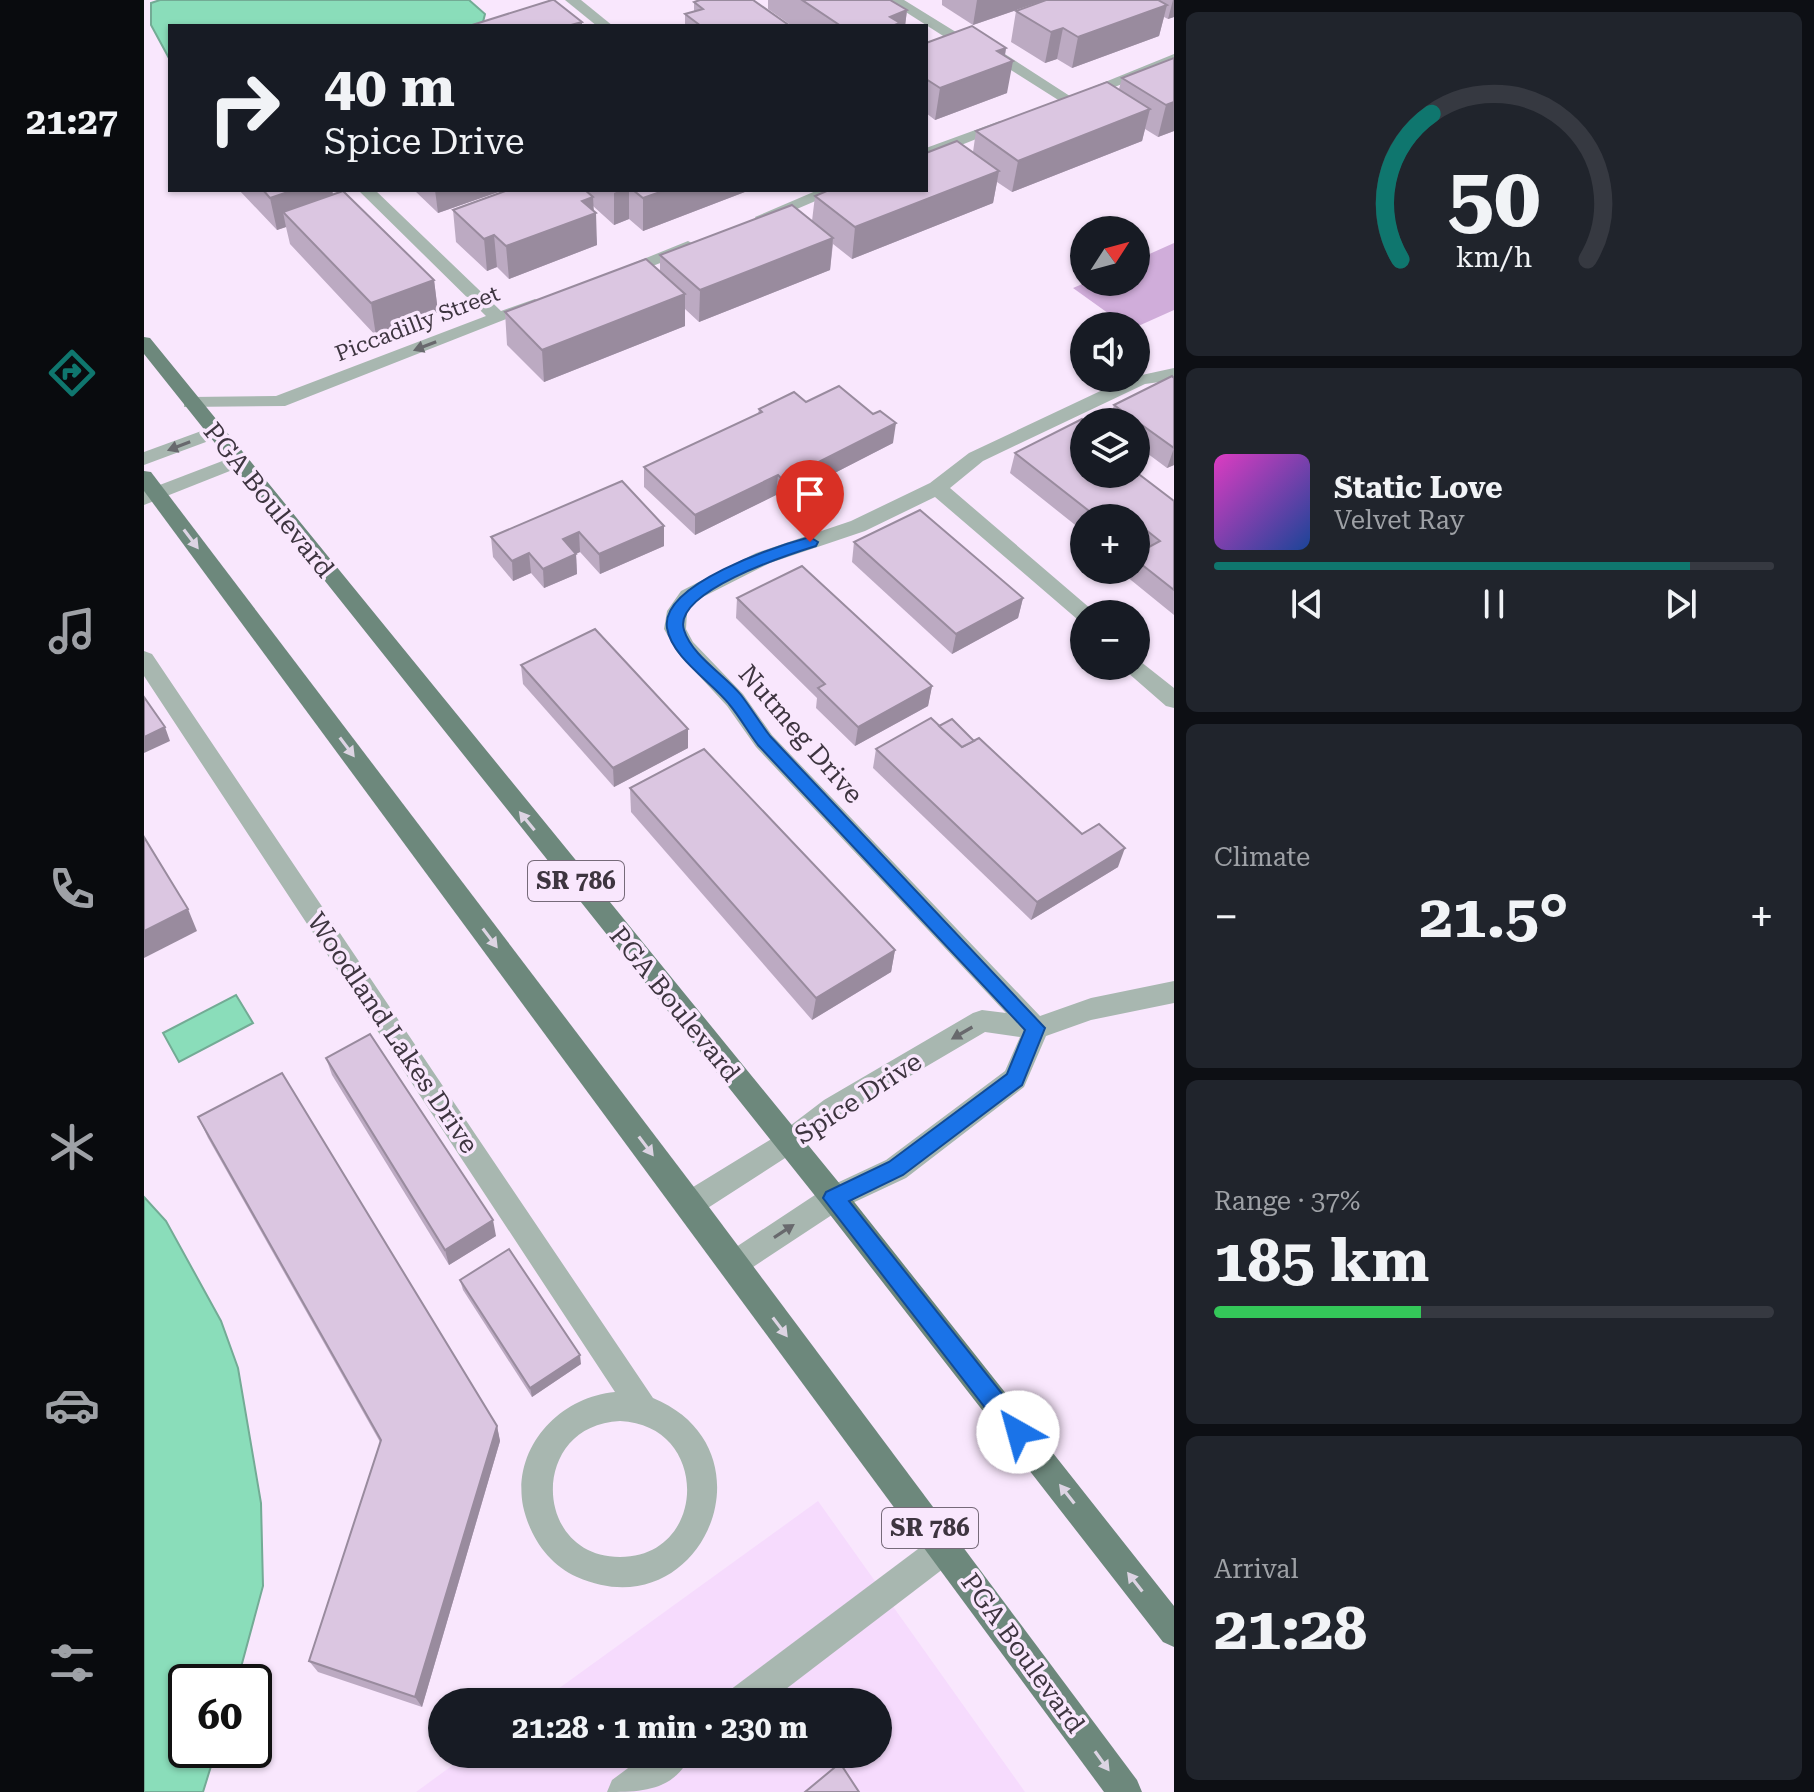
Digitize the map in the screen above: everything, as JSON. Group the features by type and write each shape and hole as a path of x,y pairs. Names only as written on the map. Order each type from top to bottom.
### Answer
{"main road":[{"name":"PGA Boulevard","path":"144,342 834,1198 1174,1631"},
{"name":"PGA Boulevard","path":"148,490 690,1204 1125,1792"}],"street":[{"path":"572,0 603,24"},
{"path":"894,0 967,45 989,50 1061,103 1174,59"},
{"path":"928,153 1025,116"},
{"path":"368,192 498,318"},
{"path":"742,225 809,194"},
{"path":"599,280 699,241"},
{"name":"Piccadilly Street","path":"191,403 278,402 556,297"},
{"path":"1070,602 937,488 976,457 1141,379 1174,374"},
{"path":"144,459 215,432"},
{"path":"148,490 238,461"},
{"name":"Nutmeg Drive","path":"937,488 858,526 763,558 688,596 677,611 675,629 685,647 735,700 764,741 1036,1028"},
{"name":"Woodland Lakes Drive","path":"144,659 642,1407 671,1421 692,1445 702,1477 700,1510 685,1540 661,1563 628,1573 595,1570 566,1554 546,1528 537,1496 540,1464 556,1434 581,1414 611,1404 642,1407"},
{"path":"1150,679 1174,700"},
{"name":"Spice Drive","path":"690,1204 787,1143 833,1108 982,1021 1036,1028 1091,1009 1174,992"},
{"path":"734,1264 834,1198 896,1169 1015,1079 1036,1028"},
{"path":"760,1688 945,1548"},
{"path":"624,1792 656,1768"}],"shaded area":[{"path":"160,0 469,0 485,14 482,24 168,24 168,56 151,25 151,3"},
{"path":"1174,243 1174,310 1150,321 1150,312 1106,312 1084,296 1150,296 1150,254"},
{"path":"236,995 253,1023 179,1062 163,1033"},
{"path":"144,1197 166,1221 221,1321 238,1368 261,1503 263,1586 242,1664 168,1664 168,1768 210,1768 203,1792 144,1792"},
{"path":"818,1501 1025,1792 416,1792 449,1768 892,1768 892,1688 559,1688"}],"building":[{"path":"554,0 582,22 575,24 476,24"},
{"path":"753,0 787,24 698,24 685,14 703,9 694,2"},
{"path":"802,0 890,0 907,10 890,17 900,23 897,24 838,24"},
{"path":"1046,0 1158,0 1167,5 1078,37 1063,28 1051,32 1016,11"},
{"path":"972,26 1006,48 997,51 1013,61 940,88 928,80 928,42"},
{"path":"1174,58 1174,102 1166,105 1122,78"},
{"path":"1107,82 1150,109 1018,161 976,131"},
{"path":"957,141 999,171 855,227 815,196 824,192 928,192 928,152"},
{"path":"265,192 288,192 270,198"},
{"path":"344,192 434,280 371,303 283,212"},
{"path":"502,192 587,192 593,197 582,201 596,213 506,246 494,235 484,239 453,210"},
{"path":"636,192 660,192 643,198"},
{"path":"792,205 833,238 700,290 660,255"},
{"path":"646,259 685,294 542,350 505,312"},
{"path":"1172,376 1174,378 1174,448 1150,431 1150,408 1118,408 1114,405 1140,392 1150,392 1150,387"},
{"path":"839,386 873,414 880,411 896,423 783,480 778,475 695,515 644,467 762,412 759,409 794,392 806,402"},
{"path":"1070,425 1070,488 1150,488 1150,483 1174,501 1174,590 1150,571 1150,546 1160,541 1150,533 1150,504 1080,504 1015,453"},
{"path":"622,481 664,526 599,554 579,532 563,539 576,554 543,569 529,553 512,561 491,537"},
{"path":"920,510 1023,598 956,634 854,542"},
{"path":"802,566 932,686 858,727 818,688 825,684 737,598"},
{"path":"595,629 688,729 613,768 521,665"},
{"path":"144,697 165,727 144,737"},
{"path":"931,718 962,747 979,738 1082,834 1099,824 1125,848 1037,902 876,749"},
{"path":"952,719 974,741 962,747 939,726"},
{"path":"704,749 895,950 816,998 630,788"},
{"path":"144,837 188,909 144,931"},
{"path":"370,1034 493,1220 445,1250 326,1058"},
{"path":"282,1073 497,1426 415,1697 309,1661 381,1440 198,1117"},
{"path":"509,1249 580,1355 530,1388 460,1280"},
{"path":"834,1768 843,1768 859,1792 805,1792"}],"route":[{"path":"810,542 763,558 688,596 677,611 675,629 685,647 735,700 764,741 1036,1028 1015,1079 896,1169 834,1198 1018,1432"}]}
